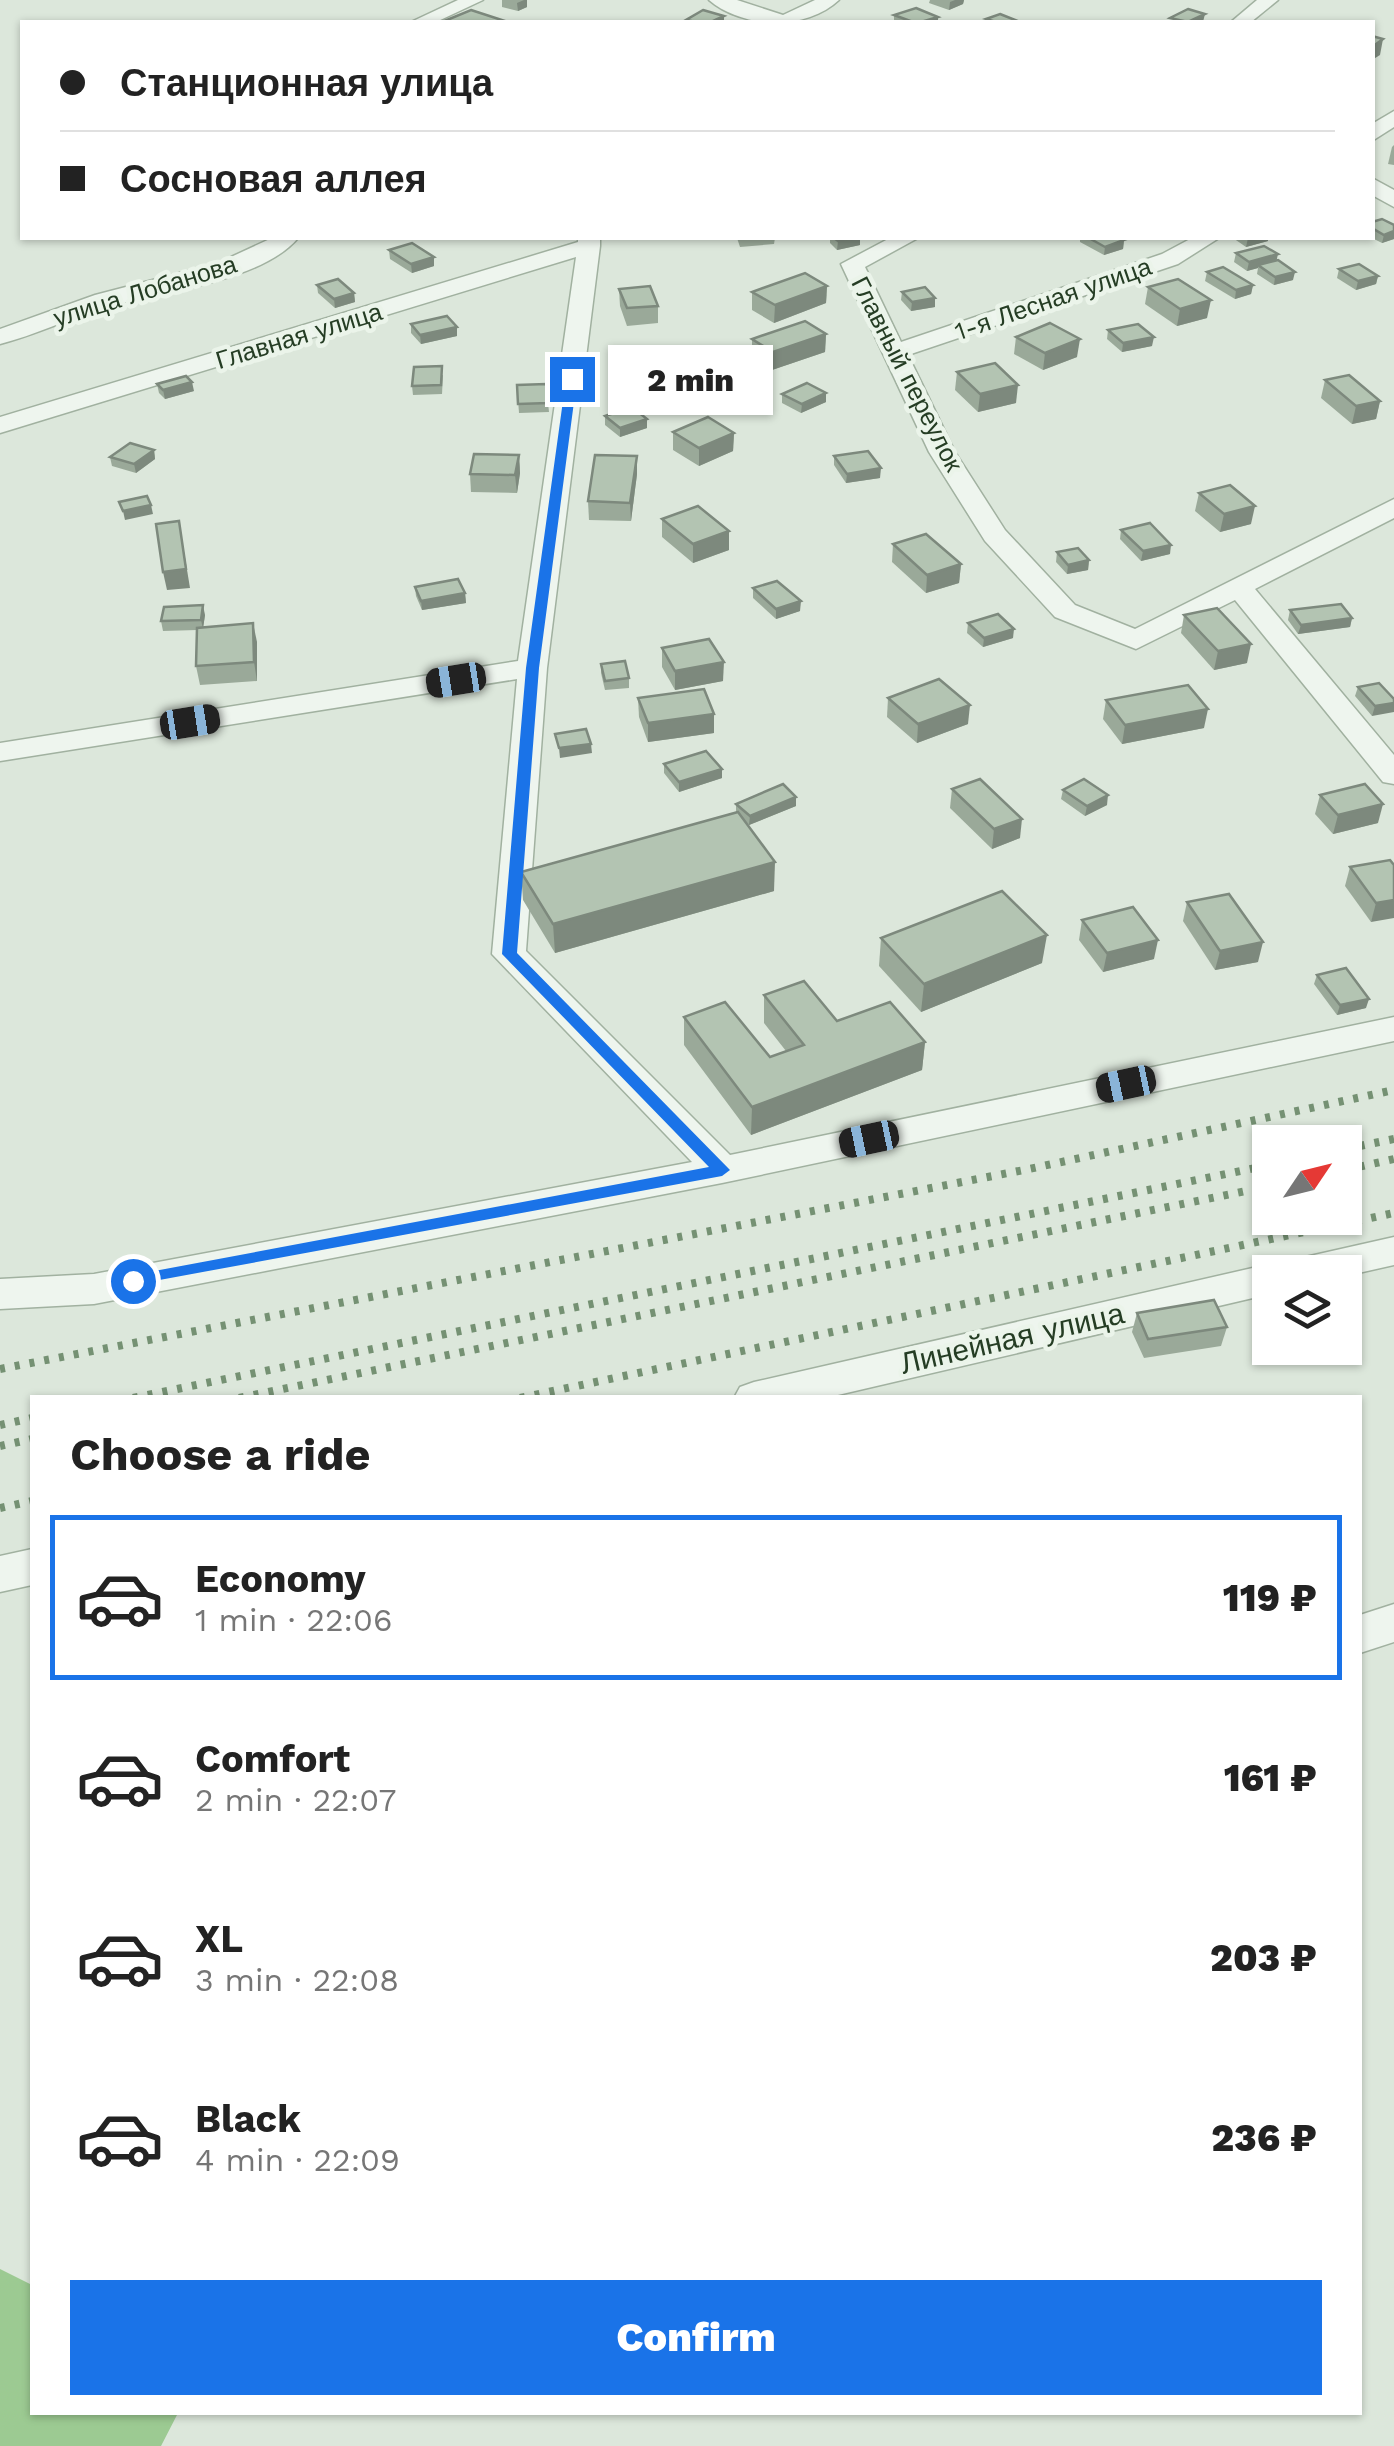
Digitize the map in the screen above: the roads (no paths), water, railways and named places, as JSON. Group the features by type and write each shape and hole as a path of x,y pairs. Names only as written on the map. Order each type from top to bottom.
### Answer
{"street":[{"path":"425,20 474,0"},
{"path":"718,0 778,20"},
{"path":"788,20 830,0"},
{"path":"1243,20 1270,0"},
{"path":"810,10 828,20"},
{"name":"улица Лобанова","path":"0,337 114,297 225,270 283,240"},
{"name":"Главный переулок","path":"903,240 852,264 942,452 995,535 1065,611 1136,640 1240,590"},
{"name":"1-я Лесная улица","path":"894,352 1170,259 1204,240"},
{"path":"589,242 532,668 509,954 722,1170"},
{"name":"Главная улица","path":"0,425 589,242"},
{"path":"1394,508 1240,590 1394,775"},
{"path":"0,752 532,668"},
{"path":"0,1294 94,1289 722,1170 1394,1029"},
{"path":"1362,1258 1394,1251"},
{"name":"Линейная улица","path":"767,1395 1252,1284"},
{"path":"0,1574 30,1566"},
{"path":"1362,1633 1394,1623"}],"railway":[{"path":"0,1369 1029,1169 1394,1090"},
{"path":"1362,1146 1394,1139"},
{"path":"1362,1166 1394,1159"},
{"path":"148,1395 1252,1169"},
{"path":"254,1395 1252,1190"},
{"path":"534,1395 1394,1213"},
{"path":"0,1425 30,1418"},
{"path":"0,1446 30,1439"},
{"path":"0,1508 30,1501"}]}
